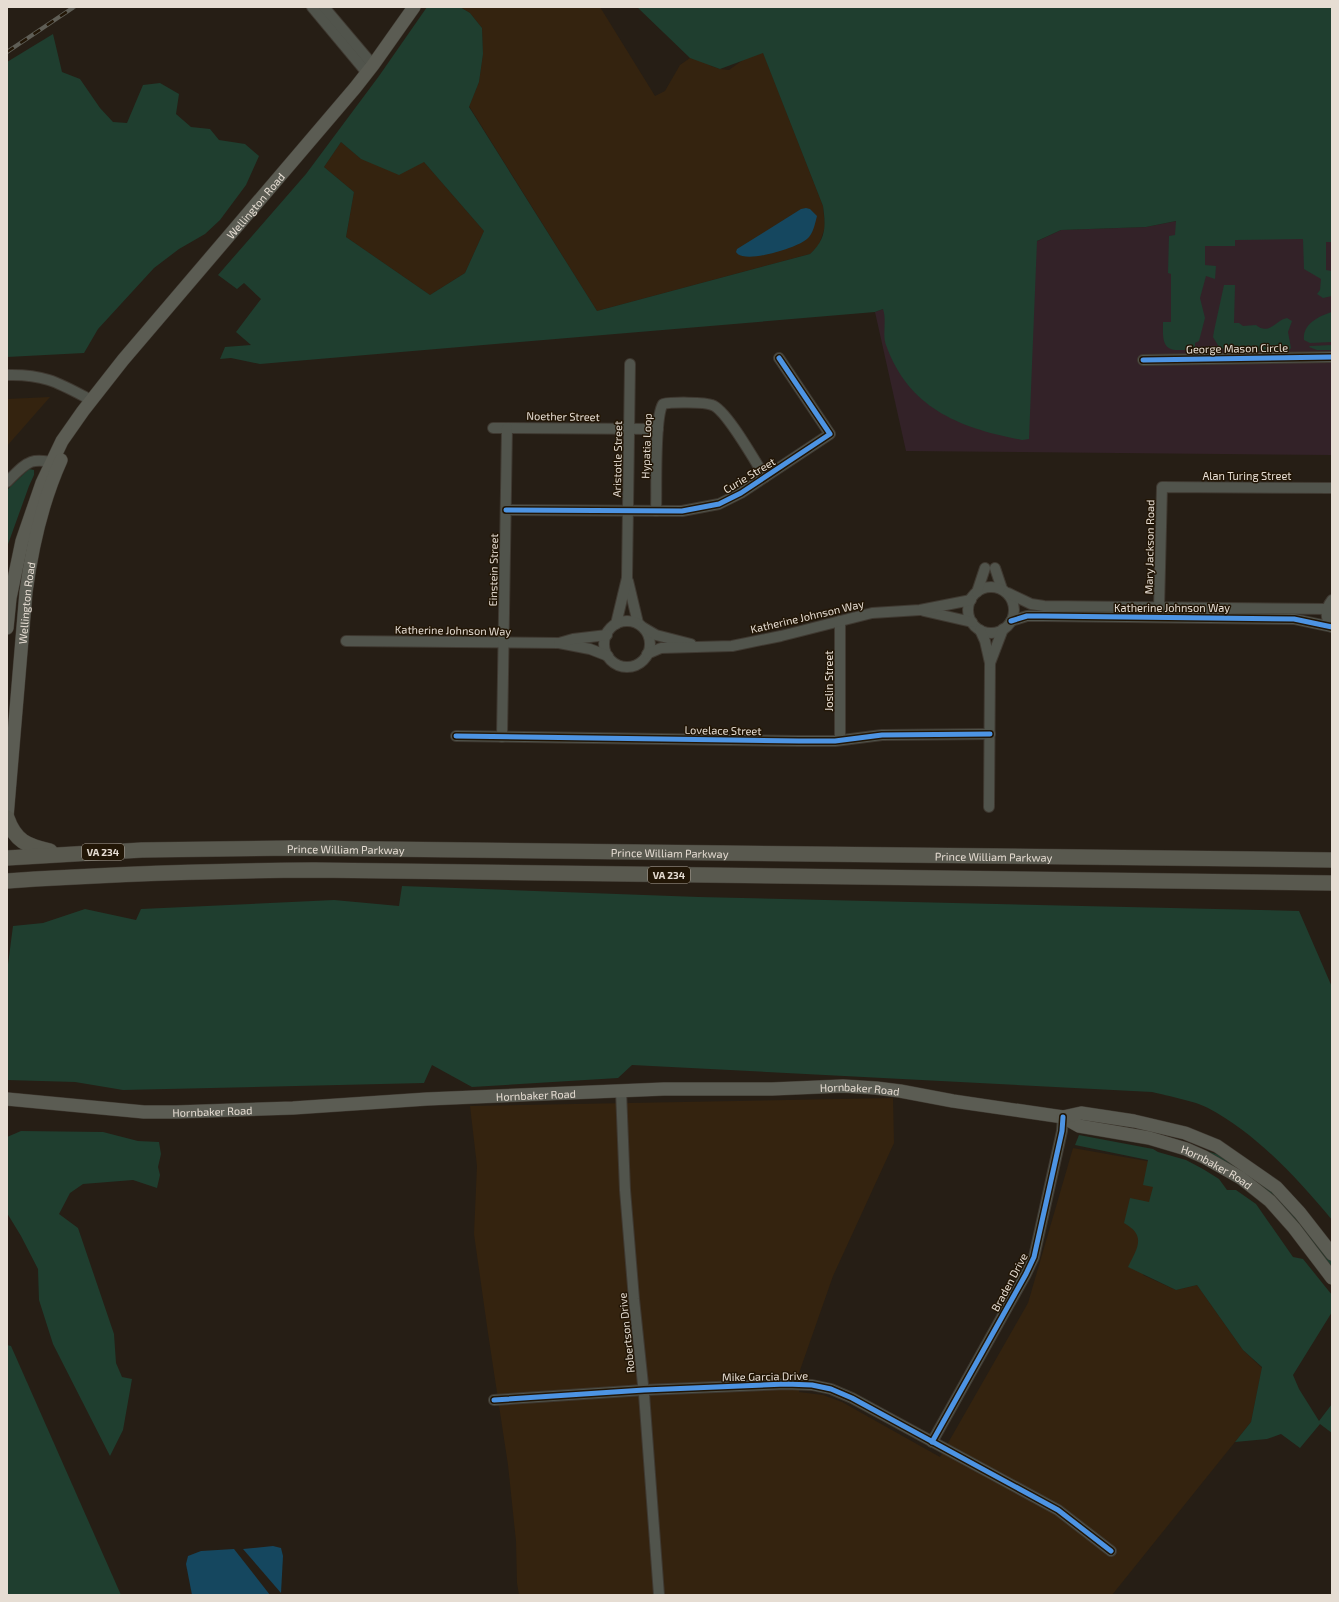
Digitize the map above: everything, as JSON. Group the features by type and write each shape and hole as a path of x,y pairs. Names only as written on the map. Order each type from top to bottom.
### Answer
{"highway":[{"path":"7,818 10,827 15,834 27,845 65,854"},
{"name":"Prince William Parkway","path":"7,858 142,850 301,848 1332,860"},
{"name":"Prince William Parkway","path":"7,880 138,873 314,870 1330,884"}],"main road":[{"name":"Wellington Road","path":"7,628 10,598 22,541 30,514 55,463 91,400 149,329 370,69 414,7"},
{"name":"Wellington Road","path":"7,818 12,715 30,562 55,463"},
{"name":"Hornbaker Road","path":"7,1099 137,1112 176,1112 293,1108 428,1099 664,1089 772,1089 842,1086 876,1088 1063,1117 1080,1126 1149,1138 1204,1156 1229,1170 1270,1201 1294,1228 1332,1278"},
{"name":"Hornbaker Road","path":"1063,1117 1081,1112 1134,1121 1185,1133 1217,1146 1276,1187 1300,1213 1332,1254"}],"street":[{"path":"312,7 370,69"},
{"path":"324,7 370,69"},
{"name":"George Mason Circle","path":"1143,360 1332,357"},
{"name":"Curie Street","path":"506,510 682,511 719,504 741,493 830,434 779,358"},
{"name":"Aristotle Street","path":"616,624 627,578 630,364"},
{"path":"7,375 42,377 55,381 91,400"},
{"name":"Hypatia Loop","path":"656,511 658,429 660,409 663,404 672,402 712,405 718,408 729,421 765,477"},
{"name":"Noether Street","path":"493,428 658,429"},
{"name":"Einstein Street","path":"502,737 507,428"},
{"path":"7,482 23,466 30,462 44,460 55,463"},
{"name":"Alan Turing Street","path":"1162,487 1332,488"},
{"name":"Mary Jackson Road","path":"1159,608 1162,487"},
{"path":"989,807 990,663 985,640 980,630 972,622 968,610 990,568 1012,600 1014,614 1012,621 1004,629 990,663"},
{"name":"Aristotle Street","path":"627,578 641,626"},
{"path":"974,596 986,587 994,587 1005,591"},
{"name":"Katherine Johnson Way","path":"1005,591 1031,604 1044,606 1159,608 1329,605"},
{"name":"Katherine Johnson Way","path":"647,654 661,648 732,646 781,636 872,613 920,610 974,596"},
{"path":"1329,605 1328,620 1332,627"},
{"name":"Katherine Johnson Way","path":"920,610 972,622"},
{"name":"Katherine Johnson Way","path":"1012,621 1027,616 1241,618 1294,619 1332,627"},
{"path":"623,621 631,621 641,626 648,634 650,641 647,654 641,662 635,665 627,666 620,665 613,661 608,656 605,649 607,634 611,628 623,621"},
{"name":"Joslin Street","path":"840,622 840,740"},
{"name":"Katherine Johnson Way","path":"641,626 656,635 701,647"},
{"path":"980,630 994,632 1004,629"},
{"name":"Katherine Johnson Way","path":"559,643 607,634"},
{"name":"Katherine Johnson Way","path":"346,641 559,643 590,649 608,656"},
{"name":"Lovelace Street","path":"456,736 796,741 840,740 882,735 990,734"},
{"name":"Robertson Drive","path":"621,1091 625,1190 634,1299 644,1390 659,1595"},
{"name":"Braden Drive","path":"932,1442 1026,1274 1034,1257 1062,1131 1063,1117"},
{"name":"Mike Garcia Drive","path":"494,1400 644,1390 786,1384 812,1385 831,1389 852,1398 1058,1510 1111,1551"}],"shaded area":[{"path":"460,7 600,7 655,96 665,91 680,65 690,58 703,60 711,66 729,70 747,57 763,52 823,206 825,227 819,245 810,254 597,311 469,106 479,82 483,54 482,28 470,13"},
{"path":"341,142 361,159 424,162 484,231 465,273 430,295 346,237 354,192 324,167"},
{"path":"1332,213 1332,455 906,451 875,312 921,295 1061,230 1146,227 1202,216"},
{"path":"50,397 7,446 7,399"},
{"path":"893,1098 894,1143 833,1276 799,1373 799,1392 823,1395 842,1402 940,1457 1028,1303 1073,1148 1169,1165 1143,1275 1176,1290 1197,1285 1243,1350 1262,1368 1251,1422 1112,1595 519,1595 517,1583 516,1541 508,1465 474,1234 477,1166 470,1106"}],"green space":[{"path":"427,7 460,7 470,13 482,28 483,54 479,82 469,107 597,311 810,254 819,243 824,232 823,206 763,53 720,69 690,58 637,7 1332,7 1332,242 1326,242 1326,270 1332,271 1332,296 1323,298 1317,294 1320,290 1321,279 1304,269 1303,239 1235,240 1235,246 1205,246 1205,265 1216,266 1215,279 1206,276 1200,298 1205,318 1199,341 1195,343 1195,347 1191,349 1174,350 1166,346 1164,342 1163,322 1171,322 1171,274 1168,273 1169,236 1175,235 1176,221 1146,227 1061,230 1037,241 1029,439 1022,440 999,435 958,422 939,412 923,400 908,385 896,367 886,345 884,336 885,318 883,309 875,312 260,364 231,358 220,359 225,347 251,345 236,332 261,299 244,283 237,289 218,275 306,174 379,76","holes":["341,142 361,159 399,175 424,162 484,231 465,273 430,295 346,237 354,192 324,167"]},
{"path":"53,34 62,72 80,79 100,108 113,122 127,123 143,85 160,83 179,94 176,114 191,127 210,129 219,140 245,144 259,156 246,185 220,220 205,234 179,249 154,268 98,329 84,353 7,357 7,62"},
{"path":"1224,285 1235,285 1234,323 1239,323 1243,326 1256,325 1265,329 1287,318 1292,321 1288,332 1291,348 1288,351 1228,351 1219,347 1213,337"},
{"path":"1332,312 1332,342 1310,343 1304,340 1306,329 1312,322 1317,318"},
{"path":"1332,345 1332,350 1317,350 1309,347 1310,346"},
{"path":"29,469 34,470 34,475 7,547 7,490"},
{"path":"402,886 699,897 1299,911 1332,987 1332,1220 1305,1188 1275,1158 1243,1131 1203,1105 1152,1092 632,1065 618,1078 472,1087 432,1065 424,1083 123,1090 75,1082 7,1080 7,972 13,926 43,923 85,909 136,920 141,909 334,900 399,906"},
{"path":"21,1131 103,1132 138,1141 159,1142 161,1154 158,1167 160,1175 157,1188 133,1180 83,1184 70,1193 59,1214 78,1228 114,1334 116,1363 122,1377 132,1379 123,1430 110,1456 53,1344 39,1300 38,1269 7,1213 7,1137"},
{"path":"1079,1135 1153,1149 1158,1152 1186,1160 1203,1169 1219,1179 1227,1190 1236,1190 1256,1204 1293,1257 1303,1259 1332,1295 1332,1312 1293,1375 1299,1389 1319,1421 1332,1404 1332,1433 1320,1424 1300,1448 1281,1434 1267,1439 1235,1442 1251,1422 1262,1367 1243,1350 1197,1285 1176,1290 1128,1267 1137,1248 1138,1238 1136,1233 1124,1223 1130,1198 1149,1202 1153,1187 1143,1185 1148,1160 1075,1145"},
{"path":"1197,1148 1229,1158 1263,1183 1302,1222 1332,1261 1332,1270 1292,1219"},
{"path":"7,1345 11,1346 121,1595 7,1595"}],"water":[{"path":"801,209 810,209 817,216 814,229 807,239 801,243 793,247 759,256 741,256 736,252 737,249"},
{"path":"273,1546 281,1548 283,1556 281,1593 243,1549"},
{"path":"234,1549 270,1595 192,1595 186,1564 188,1556 201,1551"}],"railway":[{"path":"7,52 74,7"}],"cycle path":[{"path":"1143,360 1332,357"},
{"path":"506,510 682,511 719,504 741,493 830,434 779,358"},
{"path":"1011,621 1027,616 1294,619 1332,627"},
{"path":"456,736 835,741 882,735 990,734"},
{"path":"932,1442 1026,1274 1034,1257 1062,1131 1063,1117"},
{"path":"494,1400 644,1390 786,1384 812,1385 831,1389 852,1398 1058,1510 1111,1551"}]}
